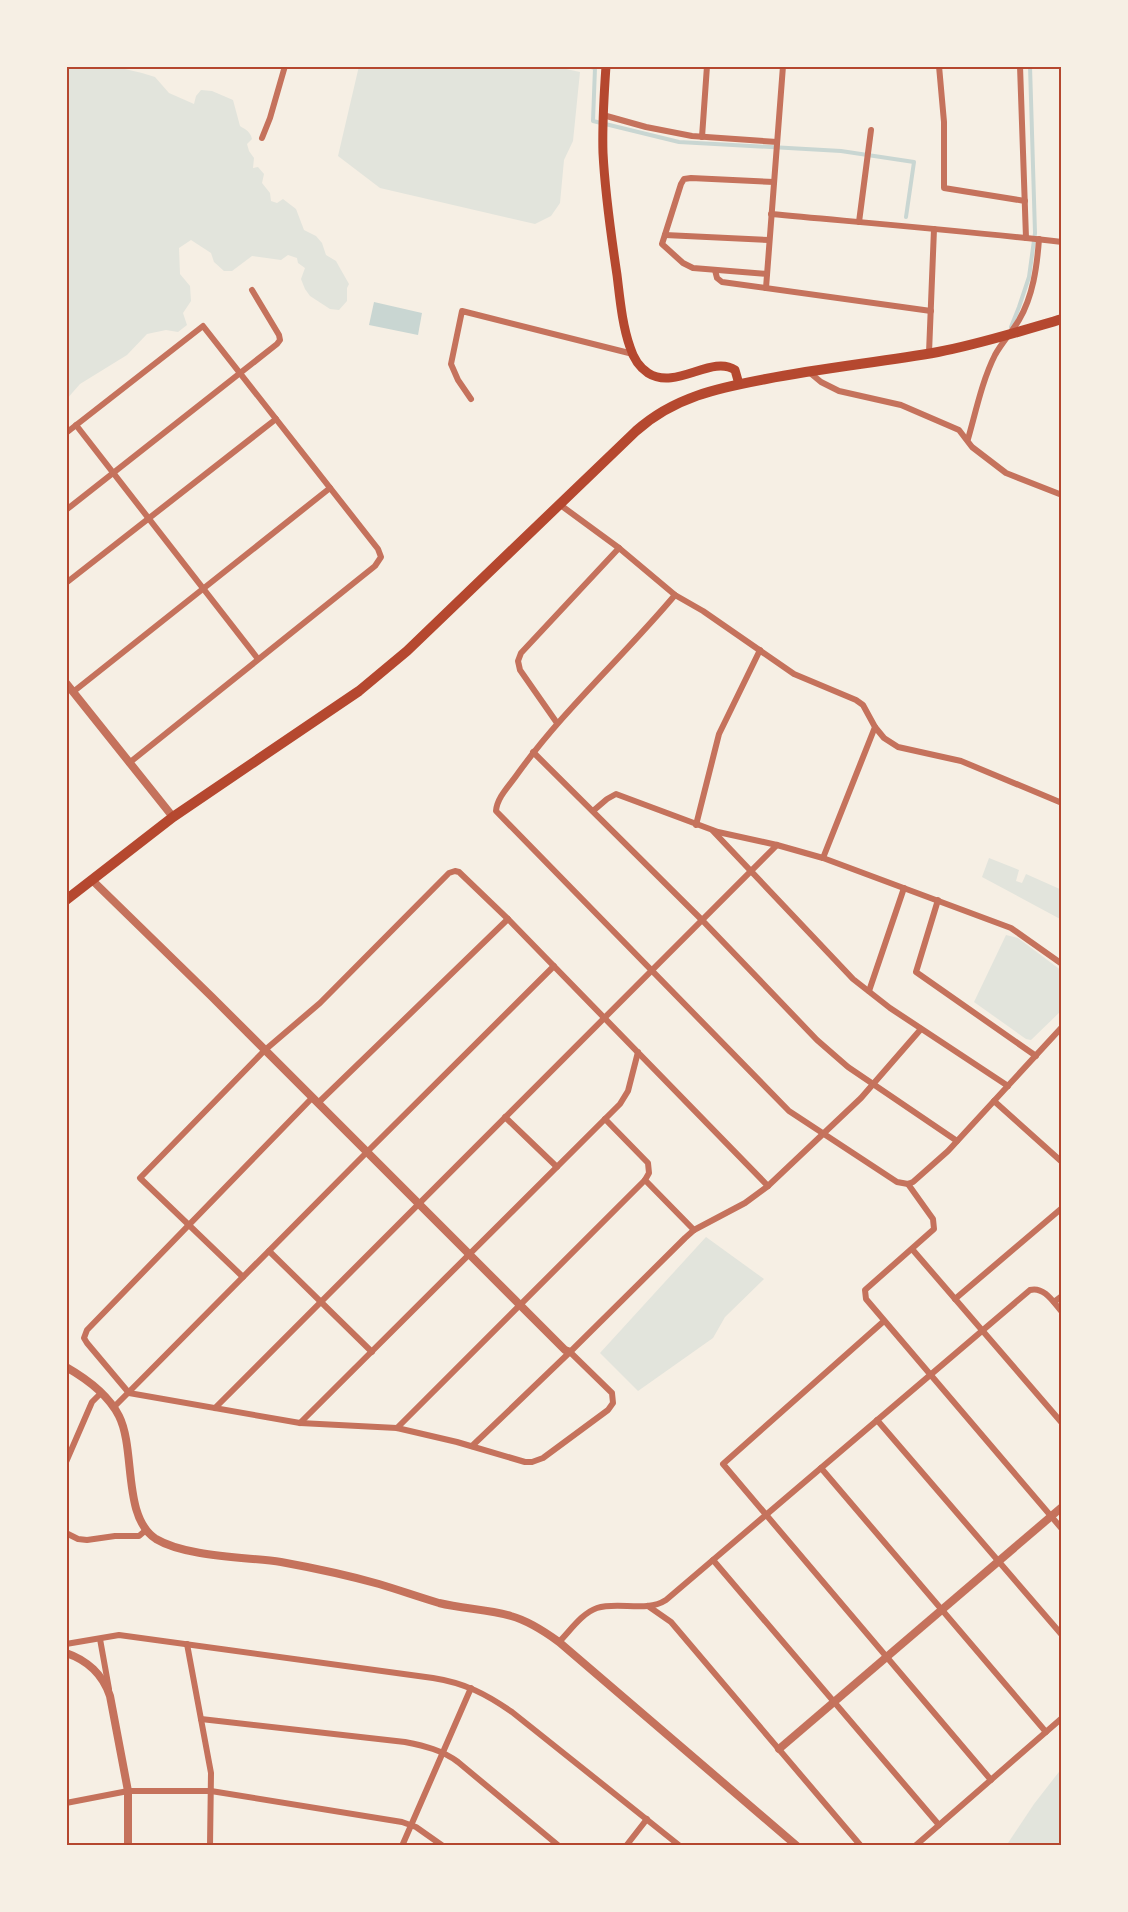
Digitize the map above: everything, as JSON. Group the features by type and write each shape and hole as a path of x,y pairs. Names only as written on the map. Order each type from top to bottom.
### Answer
{"highway":[{"path":"66,900 173,817 375,678 441,619 636,431 670,406 695,395 739,384 973,345 1062,319"}],"main road":[{"path":"606,66 603,115 604,171 621,307 633,354 646,371 658,377 675,378 714,367 727,366 735,370 739,384"}],"street":[{"path":"262,138 285,66"},
{"path":"702,137 707,66"},
{"path":"766,288 783,66"},
{"path":"939,66 944,122 944,188 1024,201"},
{"path":"1020,66 1026,238"},
{"path":"603,115 646,127 702,137 777,142"},
{"path":"859,222 871,130"},
{"path":"767,274 693,268 683,263 662,245 684,179 774,182"},
{"path":"771,214 1062,242"},
{"path":"929,353 934,229"},
{"path":"665,235 770,240"},
{"path":"967,440 995,355 1023,312 1032,288 1039,239"},
{"path":"715,270 717,278 722,282 931,311"},
{"path":"66,510 277,344 280,340 279,335 252,290"},
{"path":"471,399 458,380 451,364 462,311 633,354"},
{"path":"66,433 203,326 378,549 381,559 129,763"},
{"path":"808,371 821,382 839,391 891,402 959,430 972,447 1006,473 1062,495"},
{"path":"66,583 276,418"},
{"path":"76,425 258,659"},
{"path":"73,692 330,488"},
{"path":"559,504 619,548 675,596 703,611 802,678 860,702 875,728 889,742 898,747 961,761 1062,803"},
{"path":"556,723 520,670 518,661 521,653 619,548"},
{"path":"675,596 556,723 499,799 496,811 789,1110 897,1182 908,1184 913,1182 957,1141 1062,1027"},
{"path":"696,825 719,734 760,650"},
{"path":"66,683 173,817"},
{"path":"823,858 875,728"},
{"path":"533,752 702,920 817,1040 848,1067 957,1141"},
{"path":"593,811 616,794 712,830 823,858 1011,928 1062,964"},
{"path":"712,830 853,979 890,1008 1008,1086"},
{"path":"215,1408 777,845"},
{"path":"243,1277 141,1178 265,1050 320,1003 449,873 455,871 459,872 508,919 768,1186"},
{"path":"92,880 212,997 265,1050 315,1100 419,1204 521,1304 564,1350 570,1352 612,1393 613,1403 608,1410 543,1458 532,1462 397,1428 300,1423 129,1393 84,1338 87,1329 189,1224 315,1100 508,919"},
{"path":"869,991 904,888"},
{"path":"938,900 916,972 1036,1056"},
{"path":"114,1407 554,966"},
{"path":"472,1446 694,1230 745,1203 768,1186 824,1134 873,1084 921,1029"},
{"path":"300,1423 625,1098 638,1053"},
{"path":"994,1101 1062,1162"},
{"path":"506,1118 557,1167"},
{"path":"397,1428 645,1180 649,1173 648,1163 605,1119"},
{"path":"645,1180 694,1230"},
{"path":"908,1184 933,1219 934,1229 865,1290 866,1299 1062,1529"},
{"path":"955,1299 1062,1208"},
{"path":"912,1249 1062,1423"},
{"path":"269,1251 372,1352"},
{"path":"559,1642 585,1615 596,1609 647,1606 660,1604 666,1600 1030,1290 1035,1288 1042,1291 1062,1312"},
{"path":"1054,1302 1062,1296"},
{"path":"884,1321 723,1464 991,1780"},
{"path":"66,1367 85,1379 114,1407 127,1436 136,1508 146,1530 164,1542 183,1549 306,1567 357,1578 447,1605 510,1616 536,1626 559,1642 797,1846"},
{"path":"66,1462 92,1402 101,1393"},
{"path":"877,1420 1062,1635"},
{"path":"821,1468 1046,1732"},
{"path":"779,1749 1062,1507"},
{"path":"67,1535 87,1540 139,1536 146,1530"},
{"path":"713,1560 939,1825"},
{"path":"647,1606 671,1623 861,1846"},
{"path":"66,1644 119,1635 433,1678 471,1688 512,1712 680,1846"},
{"path":"99,1639 128,1791 128,1846"},
{"path":"187,1644 211,1773 210,1846"},
{"path":"66,1653 82,1660 98,1673 108,1690 115,1716"},
{"path":"402,1846 471,1688"},
{"path":"915,1846 1062,1718"},
{"path":"201,1719 405,1742 443,1752 559,1846"},
{"path":"66,1803 128,1791 211,1791 402,1822 412,1825 443,1846"},
{"path":"626,1846 647,1819"}],"shaded area":[{"path":"66,66 112,66 142,73 155,77 169,93 194,104 201,90 212,91 233,100 240,126 249,132 252,139 247,144 254,158 253,168 258,167 264,174 262,183 270,193 271,201 277,203 283,199 296,209 304,230 316,236 322,243 326,255 336,261 349,284 347,301 339,310 330,309 310,296 301,279 305,268 298,263 297,258 288,255 281,260 252,256 232,271 224,271 214,262 211,253 191,240 179,248 180,274 190,286 191,301 183,313 187,325 178,332 166,330 147,334 127,355 80,384 66,400"},
{"path":"359,66 552,66 580,72 573,141 564,160 560,203 551,216 535,224 380,188 338,156"},
{"path":"374,302 422,313 418,335 369,325"},
{"path":"989,858 1019,870 1016,881 1022,883 1026,874 1062,890 1062,920 982,877"},
{"path":"1006,935 1018,938 1062,971 1062,1010 1031,1040 1026,1039 974,1002"},
{"path":"706,1237 764,1279 725,1317 713,1338 638,1391 600,1353"},
{"path":"1062,1768 1062,1846 1006,1846 1034,1804"}],"waterway":[{"path":"588,66 595,68 593,121 679,142 841,151 914,162 906,217"},
{"path":"1011,327 1029,277 1035,233 1030,66"}]}
